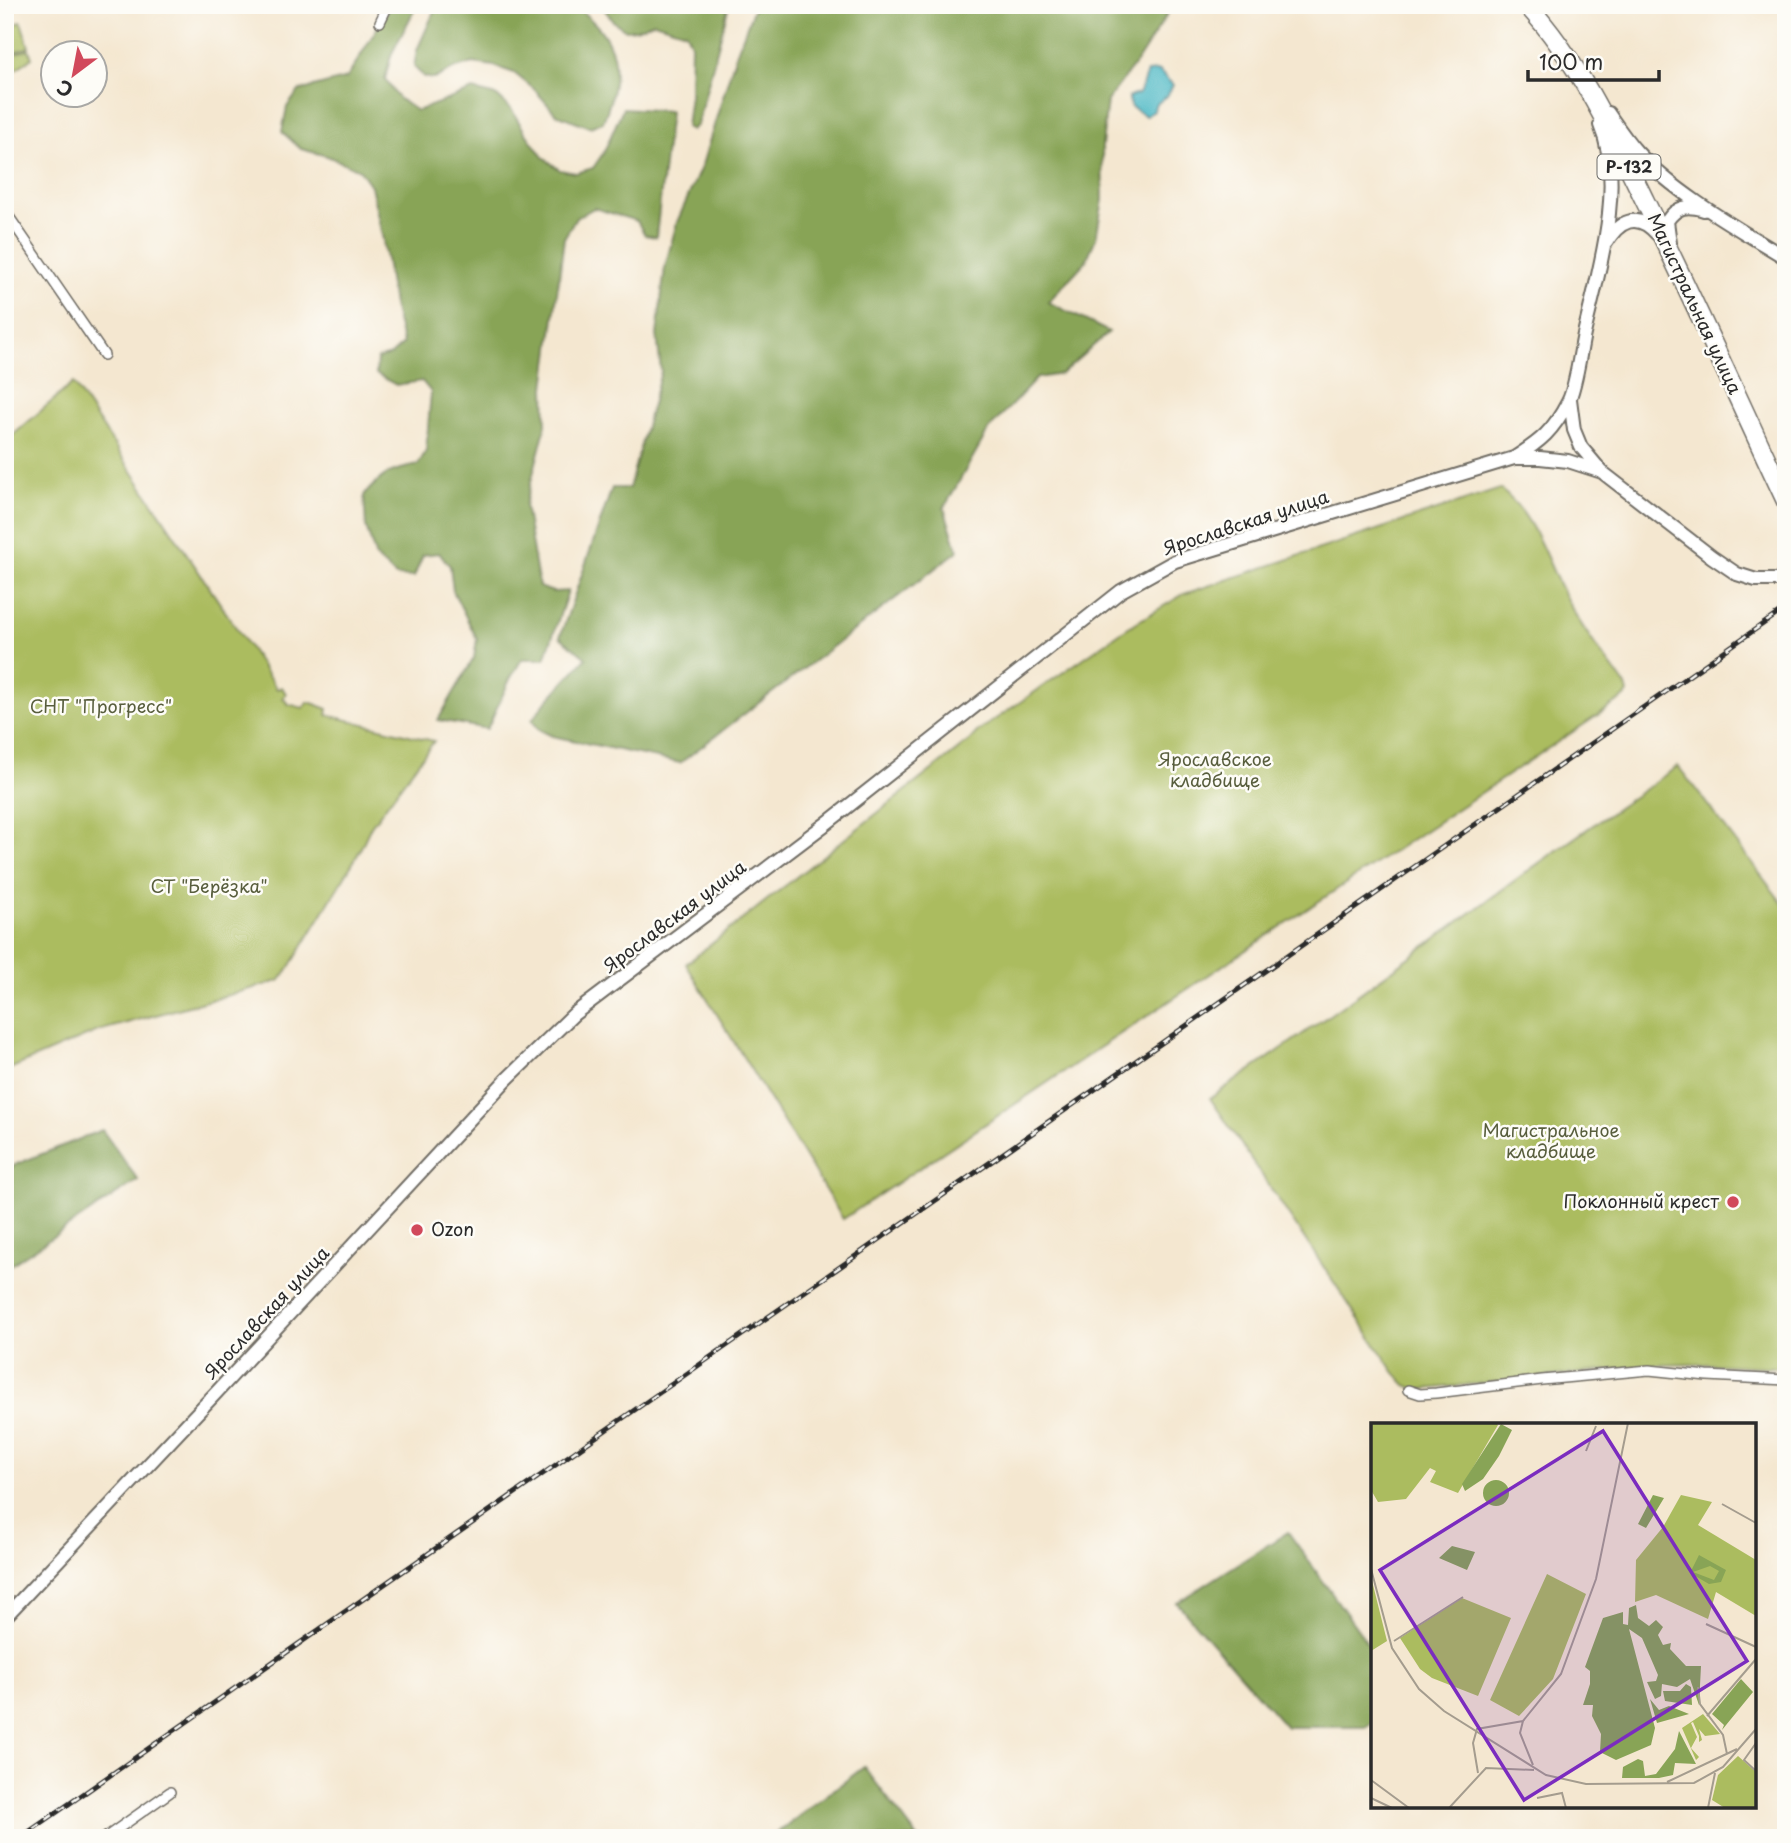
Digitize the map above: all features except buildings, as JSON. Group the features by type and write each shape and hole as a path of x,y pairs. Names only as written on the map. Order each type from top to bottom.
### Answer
{"highway":[{"name":"Магистральная улица","path":"1527,5 1574,64 1619,148 1681,273 1786,501"}],"main road":[{"path":"1574,64 1636,151 1657,171 1711,212 1786,258"},
{"path":"1514,458 1554,428 1570,399 1604,247 1611,197 1611,164 1604,132 1574,64"},
{"path":"1681,273 1668,237 1667,221 1680,207 1690,206 1711,212"},
{"path":"1604,247 1611,234 1623,223 1638,221 1647,224 1656,232 1681,273"},
{"path":"1570,399 1574,430 1581,447 1602,472 1712,557 1738,573 1756,580 1786,580"},
{"path":"1514,458 1568,461 1602,472"},
{"name":"Ярославская улица","path":"5,1617 507,1079 574,1014 809,837 1121,592 1175,561 1514,458"}],"street":[{"path":"380,22 388,5"},
{"path":"5,211 104,355"},
{"path":"1408,1390 1420,1394 1436,1393 1649,1370 1786,1380"},
{"path":"105,1838 170,1792"}],"green space":[{"path":"391,5 417,5 391,55 385,79 398,98 417,111 473,90 497,96 511,109 543,157 560,170 576,173 593,168 604,152 623,108 670,111 656,237 645,235 637,221 594,208 576,218 564,238 545,388 546,425 525,505 539,587 553,592 568,591 545,659 522,659 487,729 438,720 474,658 477,639 453,591 450,566 439,553 423,555 414,577 396,576 376,558 366,527 364,495 387,474 418,465 426,451 431,392 422,381 396,385 376,374 377,359 391,355 403,344 371,186 360,170 327,156 301,149 282,132 287,107 299,91 347,78"},
{"path":"437,5 575,5 602,31 612,52 614,82 603,122 590,127 556,114 535,90 514,73 494,66 473,63 434,79 424,77 414,67 417,50"},
{"path":"601,5 729,5 697,125 691,130 686,127 691,44 686,32 654,22 626,30 614,22"},
{"path":"755,5 1173,5 1138,60 1107,101 1102,146 1103,200 1096,238 1086,261 1048,302 1109,332 1061,374 1037,378 989,429 944,508 958,551 680,763 552,736 538,729 532,720 586,658 560,637 612,488 629,488 661,372 657,335 665,267 677,222 702,165 735,57"},
{"path":"21,22 29,47 14,52 6,27"},
{"path":"29,49 32,58 6,76 5,57"},
{"path":"73,383 277,689 282,687 286,694 283,698 288,704 303,708 309,702 328,709 327,715 434,741 371,826 357,856 279,981 98,1031 5,1071 5,442"},
{"name":"Ярославское кладбище","path":"1500,489 1523,512 1539,539 1572,610 1626,686 1628,693 1625,697 843,1219 686,964 977,732 1127,628 1184,594"},
{"name":"Магистральное кладбище","path":"1678,766 1786,908 1786,1368 1706,1364 1659,1365 1417,1390 1406,1385 1395,1373 1210,1098"},
{"path":"102,1130 138,1180 5,1269 5,1171"},
{"path":"1288,1532 1371,1648 1371,1723 1366,1727 1286,1727 1177,1603"},
{"path":"864,1767 918,1838 770,1838"}],"water":[{"path":"1159,71 1173,85 1167,96 1155,105 1154,111 1146,116 1131,107 1128,97 1139,94 1147,72"}],"railway":[{"path":"20,1838 1786,608"}],"place":[{"name":"Поклонный крест","path":"1733,1202"},
{"name":"Ozon","path":"417,1230"}],"park label":[{"name":"СНТ \"Прогресс\"","path":"101,707"},
{"name":"СТ \"Берёзка\"","path":"209,887"}]}
